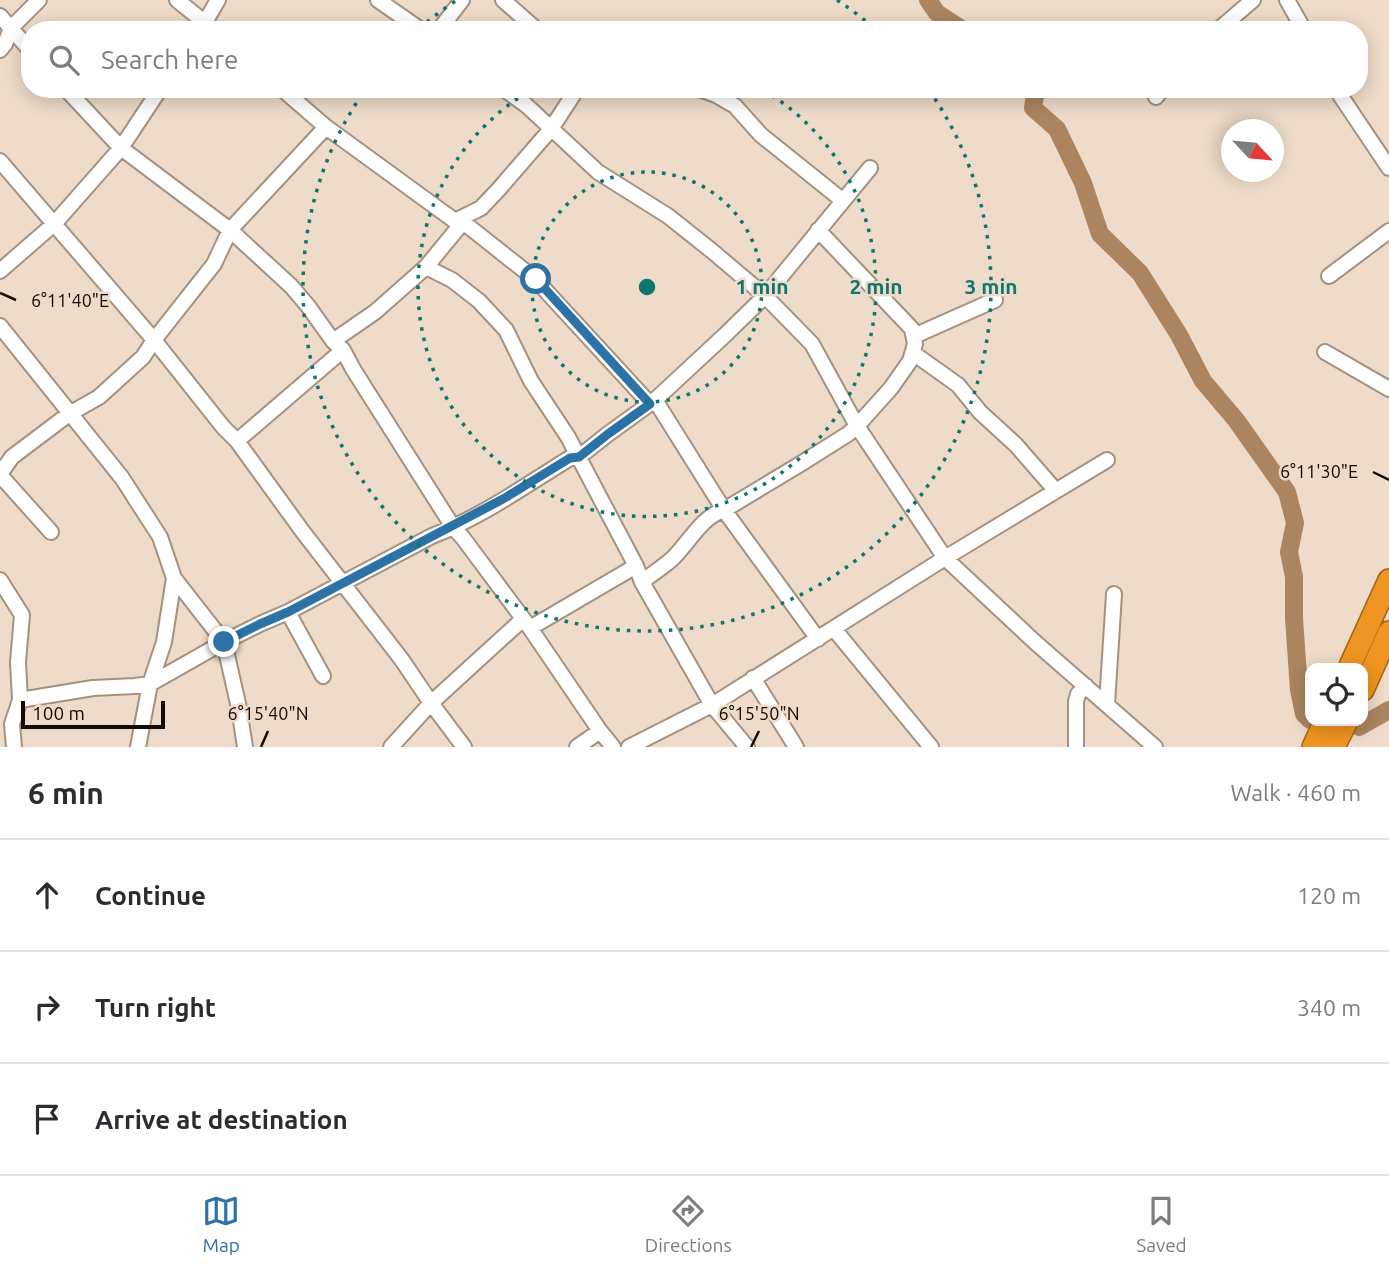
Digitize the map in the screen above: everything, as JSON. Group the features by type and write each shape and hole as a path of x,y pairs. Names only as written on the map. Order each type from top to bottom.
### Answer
{"highway":[{"path":"1351,663 1389,580"},
{"path":"1368,679 1389,632"},
{"path":"1313,747 1323,726"},
{"path":"1334,747 1345,726"}],"street":[{"path":"0,50 11,28 39,0"},
{"path":"177,0 200,21"},
{"path":"209,21 218,0"},
{"path":"378,0 409,21"},
{"path":"446,21 462,0"},
{"path":"503,0 527,21"},
{"path":"1228,21 1253,0"},
{"path":"1287,0 1299,21"},
{"path":"0,16 21,40"},
{"path":"74,98 121,148 230,230 290,286 307,306 338,345 453,527 527,623 613,747"},
{"path":"0,271 54,224 121,148 154,98"},
{"path":"292,98 326,127 465,225 536,279 653,402 724,510 818,639"},
{"path":"516,98 598,173 668,216 712,251 765,296 813,344 857,426 945,558 1035,643 1155,747"},
{"path":"237,441 338,345 426,267 551,129 571,98"},
{"path":"721,98 735,106 761,135 842,200"},
{"path":"1342,98 1389,168"},
{"path":"51,532 0,474 12,457 69,414 99,397 143,357 214,264 230,230 326,127"},
{"path":"1376,150 1389,142"},
{"path":"0,161 154,340 223,428 237,441 464,747"},
{"path":"20,700 93,688 150,684 224,642 453,527 570,458 579,457 653,402 765,296 870,168"},
{"path":"465,225 481,208"},
{"path":"642,582 674,557 715,513 848,434 891,388 914,353 912,329 818,230"},
{"path":"1329,276 1389,231"},
{"path":"426,267 452,280 479,302 506,330 531,381 569,437 642,582 712,705 747,747"},
{"path":"914,337 995,300"},
{"path":"0,326 122,478 160,537 174,578 224,642 239,708 244,747"},
{"path":"1325,352 1389,389"},
{"path":"914,353 958,385 980,412 1016,444 1056,491"},
{"path":"629,747 712,705 945,558 1107,460"},
{"path":"391,747 431,703 527,623 636,566"},
{"path":"138,747 150,684 164,642 174,578"},
{"path":"0,580 22,615 18,662 20,700 6,725 14,747"},
{"path":"1107,704 1114,594"},
{"path":"288,612 323,676"},
{"path":"834,629 931,747"},
{"path":"753,678 796,747"},
{"path":"1076,747 1076,702 1078,694 1086,686"},
{"path":"577,747 600,731"}],"waterway":[{"path":"928,0 937,13 949,21"},
{"path":"1035,98 1033,108 1057,129 1083,183 1100,234 1140,273 1179,335 1203,381 1236,420 1287,492 1295,523 1289,552 1294,577 1299,690 1305,715"},
{"path":"1368,722 1389,710"}],"route":[{"path":"224,642 447,530 570,458 579,457 650,404 536,279"}]}
